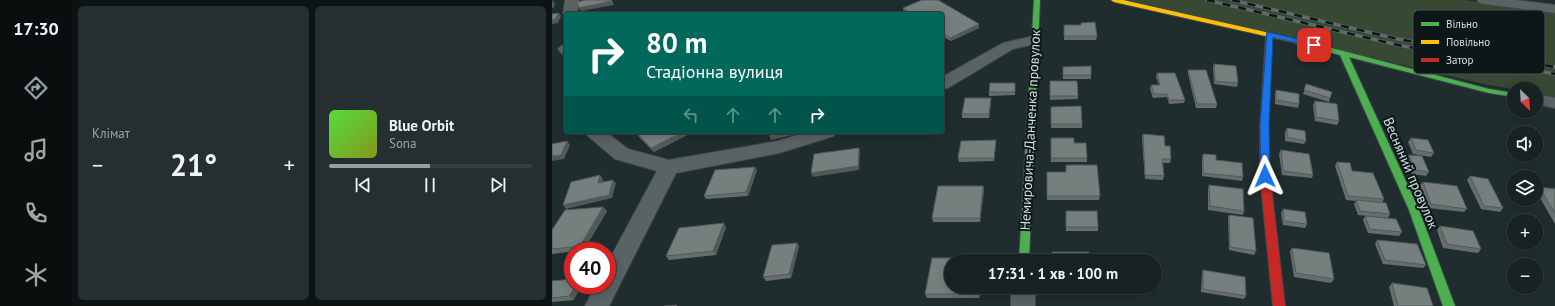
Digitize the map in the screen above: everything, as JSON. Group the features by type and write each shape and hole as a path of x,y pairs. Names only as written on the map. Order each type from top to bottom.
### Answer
{"street":[{"path":"570,12 572,0"},
{"name":"Немировича-Данченка провулок","path":"1024,254 1037,0"},
{"path":"1114,0 1269,34 1413,71"},
{"path":"1484,0 1518,3 1555,9"},
{"path":"1269,34 1264,126 1265,176 1279,306"},
{"path":"944,83 1008,46 1034,40"},
{"name":"Весняний провулок","path":"1343,52 1414,210 1449,306"},
{"path":"1425,74 1489,91 1507,94"},
{"path":"1543,100 1555,103"},
{"path":"597,134 622,154 668,167 779,147 821,134"},
{"path":"597,306 668,167"},
{"path":"1023,294 1023,306"}],"green space":[{"path":"1127,0 1465,0 1534,10 1413,10 1413,67"},
{"path":"1545,12 1555,13 1555,97 1543,95 1543,82 1507,82 1507,88 1441,74 1545,74"}],"building":[{"path":"585,0 612,1 579,8 577,2"},
{"path":"922,0 938,0 979,24 950,38 944,34 944,12 909,12 903,8"},
{"path":"559,13 555,19 552,20 552,14"},
{"path":"1095,22 1097,36 1064,36 1064,25 1081,25 1081,23"},
{"path":"1214,64 1236,66 1238,83 1215,81"},
{"path":"1091,66 1091,75 1063,75 1063,67"},
{"path":"1188,70 1206,70 1217,104 1197,104"},
{"path":"1157,73 1175,73 1185,100 1169,100 1167,94 1154,94 1151,85 1160,85"},
{"path":"1050,81 1077,81 1078,96 1050,96"},
{"path":"990,83 1015,83 1015,92 989,92"},
{"path":"1306,84 1332,92 1330,98 1304,90"},
{"path":"1276,90 1299,94 1299,104 1276,100"},
{"path":"965,98 991,98 989,114 962,114"},
{"path":"1315,101 1337,104 1339,121 1316,117"},
{"path":"1081,106 1082,124 1051,124 1051,107"},
{"path":"1287,128 1305,131 1306,141 1287,137"},
{"path":"638,134 679,134 651,148"},
{"path":"1143,134 1164,136 1165,146 1170,146 1171,159 1162,159 1164,176 1145,175"},
{"path":"1051,138 1074,138 1074,143 1086,143 1087,158 1051,158"},
{"path":"1411,138 1428,140 1434,153 1416,150"},
{"path":"996,140 994,158 958,158 961,141"},
{"path":"567,141 561,155 552,156 552,144"},
{"path":"859,148 858,166 811,173 814,154"},
{"path":"1281,150 1309,154 1313,175 1283,171"},
{"path":"1203,154 1216,155 1216,160 1242,163 1243,177 1203,173"},
{"path":"1409,155 1422,156 1429,172 1415,170"},
{"path":"1337,162 1350,163 1352,171 1373,173 1384,199 1348,196"},
{"path":"1066,165 1097,165 1100,196 1047,196 1047,172 1066,172"},
{"path":"755,167 746,192 704,196 715,170"},
{"path":"600,175 598,183 613,180 609,195 563,205 571,182"},
{"path":"1470,176 1488,179 1503,208 1484,206"},
{"path":"1423,182 1457,186 1467,209 1431,204"},
{"path":"1209,185 1243,189 1244,211 1210,206"},
{"path":"938,186 983,186 980,218 932,218"},
{"path":"1543,188 1555,189 1555,213 1543,194"},
{"path":"1356,200 1386,203 1390,214 1360,211"},
{"path":"603,207 582,242 564,242 564,248 552,249 552,230 565,210"},
{"path":"1283,209 1305,212 1307,224 1284,221"},
{"path":"1066,211 1097,211 1098,227 1066,227"},
{"path":"1229,215 1253,218 1256,251 1230,247"},
{"path":"1365,216 1396,219 1402,232 1370,229"},
{"path":"724,223 713,251 666,256 679,228"},
{"path":"1440,226 1473,231 1481,249 1447,244"},
{"path":"1377,240 1417,244 1426,265 1385,260"},
{"path":"797,243 789,274 763,277 772,245"},
{"path":"1292,248 1329,253 1334,279 1296,273"},
{"path":"1052,252 1089,252 1089,254 1052,254"},
{"path":"932,258 944,258 944,294 925,294"},
{"path":"1203,270 1245,277 1246,296 1203,289"},
{"path":"564,280 564,294 570,294 569,296 552,298 552,281"},
{"path":"1392,283 1427,288 1433,306 1398,306"}],"railway":[{"path":"1207,0 1413,48"},
{"path":"1232,0 1413,42"},
{"path":"1545,65 1555,67"},
{"path":"1545,72 1555,74"}],"traffic: fast":[{"path":"1024,254 1037,0"},
{"path":"1297,41 1413,71"},
{"path":"1343,52 1414,210 1449,306"},
{"path":"1424,74 1489,91 1507,94"}],"traffic: slow":[{"path":"1114,0 1297,41"}],"traffic: jam":[{"path":"1269,34 1264,126 1265,176 1279,306"}],"route":[{"path":"1265,176 1264,126 1269,34 1314,45"}]}
